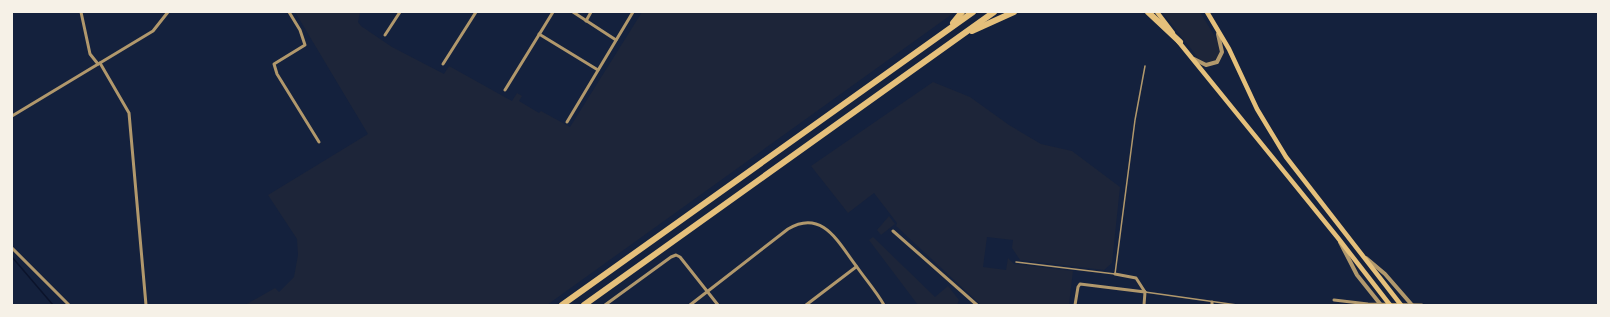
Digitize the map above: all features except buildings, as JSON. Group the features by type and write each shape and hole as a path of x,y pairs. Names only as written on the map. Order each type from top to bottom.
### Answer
{"highway":[{"path":"948,29 962,12"},
{"path":"562,305 973,12"},
{"path":"584,305 994,12"},
{"path":"958,38 1014,12"},
{"path":"1148,12 1180,42"}],"main road":[{"path":"1157,12 1390,305"},
{"path":"1207,12 1229,49 1257,109 1286,157 1401,305"}],"street":[{"path":"81,12 89,50 92,57 99,63 129,113 146,305"},
{"path":"12,116 153,31 168,12"},
{"path":"289,12 300,30 305,45 274,64 277,74 319,142"},
{"path":"385,35 400,12"},
{"path":"443,64 476,12"},
{"path":"505,90 553,12"},
{"path":"572,12 616,40"},
{"path":"586,21 591,12"},
{"path":"567,122 633,12"},
{"path":"1193,59 1206,65 1215,63 1220,59 1222,48 1216,26"},
{"path":"539,34 598,70"},
{"path":"690,305 788,229 803,223 816,224 828,230 884,305"},
{"path":"893,230 977,305"},
{"path":"1338,238 1355,272 1381,305"},
{"path":"12,248 69,305"},
{"path":"1361,254 1385,274 1412,305"},
{"path":"605,305 674,255 680,257 718,305"},
{"path":"806,305 856,267"},
{"path":"1115,274 1136,278 1145,292 1144,305"},
{"path":"1075,305 1079,285 1145,292"},
{"path":"1334,300 1368,304 1422,305"}],"lane":[{"path":"1016,262 1115,274 1135,120 1145,66"},
{"path":"1145,292 1212,303 1237,305"}],"shaded area":[{"path":"295,12 360,12 358,22 361,26 392,47 444,74 449,66 512,101 517,93 522,96 519,101 539,113 541,111 570,127 642,12 955,12 547,305 245,305 275,288 279,292 294,277 298,255 297,239 268,195 368,134"},
{"path":"1162,12 1200,12 1220,45 1221,51 1215,61 1206,63 1200,60"},
{"path":"933,82 970,97 1009,125 1041,144 1072,151 1120,187 1112,263 1104,270 1020,260 1012,248 1013,240 987,237 983,267 1006,270 1008,258 1014,264 1073,271 1069,305 981,305 896,226 897,223 874,193 848,213 811,166"},
{"path":"889,216 895,224 881,235 877,230"},
{"path":"873,237 935,297 948,286 959,300 957,305 918,305 869,240"}],"waterway":[{"path":"12,257 53,305"}]}
